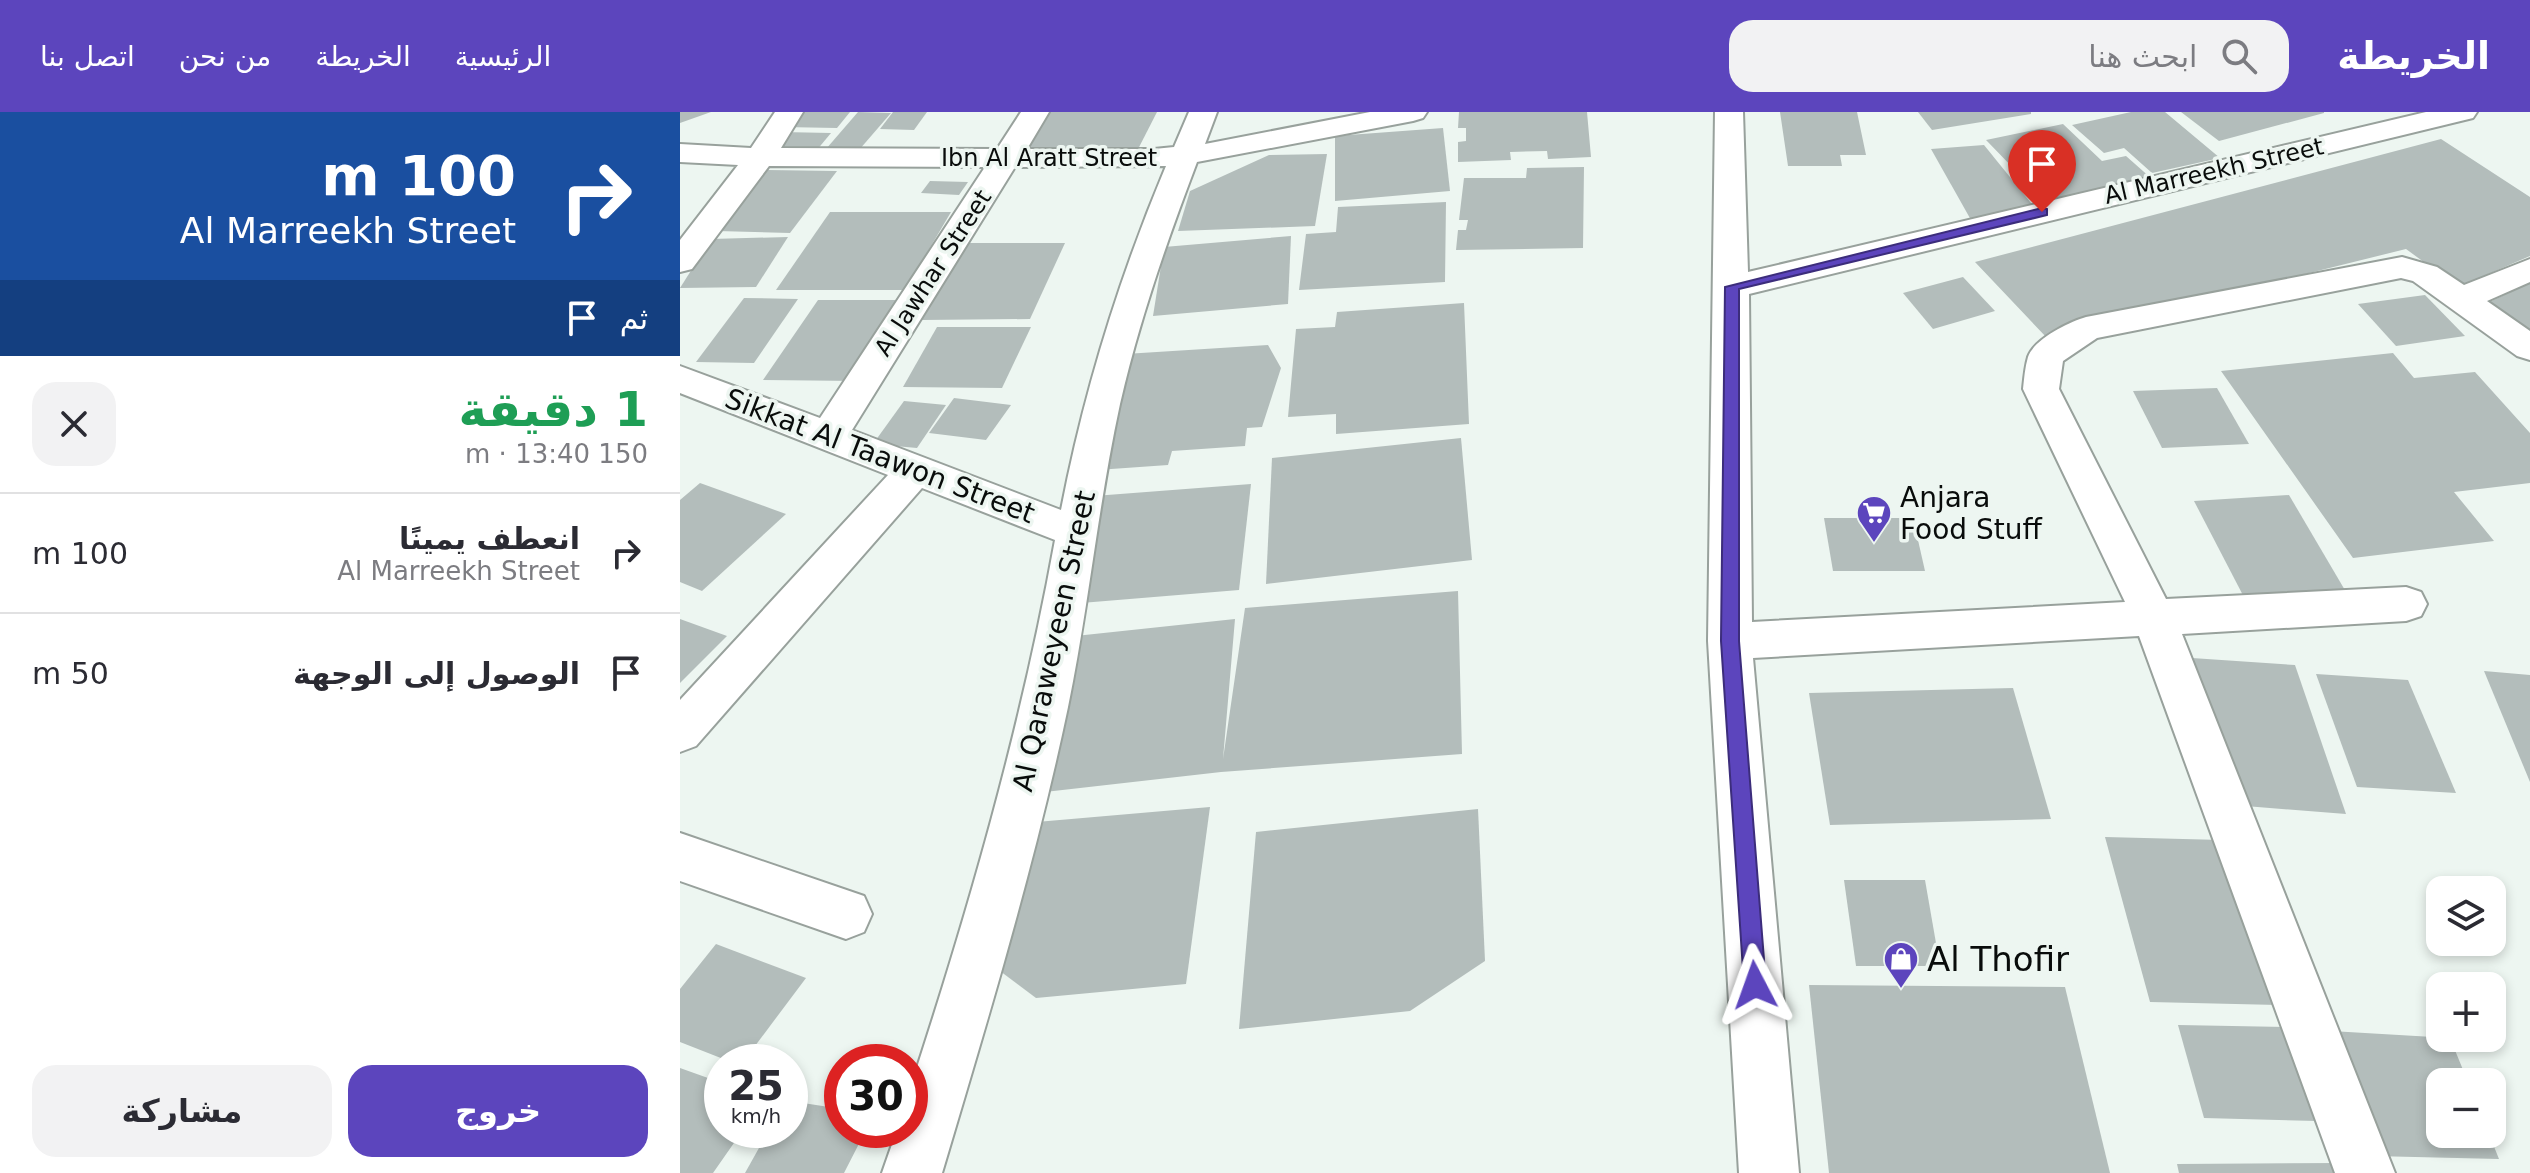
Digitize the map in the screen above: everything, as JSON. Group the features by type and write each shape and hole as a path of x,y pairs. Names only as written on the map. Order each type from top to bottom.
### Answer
{"street":[{"path":"680,262 760,157 789,112"},
{"name":"Al Jawhar Street","path":"830,434 1035,112"},
{"name":"Al Qaraweyeen Street","path":"912,1173 1000,883 1045,707 1093,445 1110,374 1156,229 1203,112"},
{"name":"Ibn Al Aratt Street","path":"680,153 760,157 1005,159 1184,156 1370,116 1413,112"},
{"path":"1729,112 1732,287 1730,641 1769,1173"},
{"name":"Al Marreekh Street","path":"1732,287 2406,118 2463,112"},
{"path":"2365,1173 2155,620 2041,389 2046,356 2086,329 2402,267 2425,274 2530,348"},
{"path":"2463,299 2530,269"},
{"name":"Sikkat Al Taawon Street","path":"680,379 830,434 914,471 1079,533"},
{"path":"680,732 914,471"},
{"path":"1730,641 2406,604"},
{"path":"680,857 846,914"}],"building":[{"path":"680,112 711,112 680,123"},
{"path":"796,112 850,112 837,128 783,127"},
{"path":"858,112 891,113 859,150 826,149"},
{"path":"893,112 927,112 914,130 880,129"},
{"path":"1047,112 1157,112 1134,157 1021,154"},
{"path":"1459,112 1587,112 1591,157 1548,159 1547,151 1510,152 1511,160 1458,162 1458,142 1466,141 1466,128 1458,128"},
{"path":"1780,112 1857,112 1866,155 1840,155 1842,166 1788,166"},
{"path":"1918,112 2031,112 2031,114 1932,130"},
{"path":"2131,112 2165,112 2220,158 2152,173 2124,148 2104,153 2072,125"},
{"path":"2181,112 2324,112 2324,113 2219,141"},
{"path":"2063,124 2102,161 2126,156 2152,179 2046,202 1986,140"},
{"path":"1443,128 1450,191 1335,201 1335,136"},
{"path":"782,132 831,133 816,151 766,149"},
{"path":"2441,139 2530,197 2530,256 2458,287 2406,249 2047,338 1975,262"},
{"path":"1984,145 2035,208 1971,220 1931,149"},
{"path":"1327,154 1315,226 1178,231 1190,191 1269,155"},
{"path":"1584,167 1583,248 1456,250 1458,230 1466,230 1468,220 1459,220 1464,178 1526,178 1527,168"},
{"path":"768,170 837,171 790,233 717,231"},
{"path":"930,181 968,182 959,195 921,193"},
{"path":"1446,202 1445,282 1299,290 1306,234 1336,232 1338,207"},
{"path":"830,212 951,212 905,290 776,290"},
{"path":"1291,236 1288,304 1153,316 1164,247"},
{"path":"788,237 756,287 680,288 711,239"},
{"path":"965,243 1065,243 1030,319 922,320"},
{"path":"1963,277 1995,311 1933,329 1903,293"},
{"path":"2530,283 2530,341 2483,305"},
{"path":"2425,295 2465,336 2396,346 2358,304"},
{"path":"744,298 798,299 754,363 696,362"},
{"path":"818,300 906,300 858,381 763,380"},
{"path":"1464,303 1469,424 1336,434 1336,414 1288,417 1296,329 1335,327 1337,312"},
{"path":"937,327 1031,327 1002,388 903,387"},
{"path":"1268,345 1281,368 1262,427 1247,428 1245,446 1172,451 1168,465 1097,470 1125,354"},
{"path":"2393,353 2414,378 2475,372 2530,433 2530,483 2454,492 2494,541 2353,558 2221,371"},
{"path":"2217,388 2249,444 2162,448 2133,391"},
{"path":"954,398 1011,405 986,440 929,433"},
{"path":"904,401 946,405 917,448 873,444"},
{"path":"1461,438 1472,560 1266,584 1272,458"},
{"path":"700,483 786,514 702,591 680,582 680,500"},
{"path":"1251,484 1239,590 1069,604 1094,496"},
{"path":"2289,495 2349,597 2247,603 2194,501"},
{"name":"Anjara Food Stuff","path":"1824,518 1913,518 1925,571 1833,571"},
{"path":"1458,591 1462,754 1221,772 1036,793 1066,637 1235,619 1223,759 1245,608"},
{"path":"680,619 727,636 680,683"},
{"path":"2192,658 2295,665 2346,814 2233,805"},
{"path":"2484,671 2530,675 2530,782"},
{"path":"2316,674 2408,680 2456,793 2357,787"},
{"path":"2013,688 2051,819 1830,825 1809,693"},
{"path":"1210,807 1186,984 1036,998 992,965 1025,823"},
{"path":"1478,809 1485,961 1410,1011 1239,1029 1256,832"},
{"path":"2105,837 2222,840 2278,1005 2150,1002"},
{"path":"1844,880 1925,880 1940,966 1856,966"},
{"path":"716,944 806,978 756,1044 704,1044 704,1051 680,1042 680,989"},
{"path":"1809,985 2065,987 2110,1173 1829,1173"},
{"path":"2178,1025 2286,1027 2317,1121 2204,1118"},
{"path":"2331,1031 2426,1037 2426,1052 2456,1052 2462,1068 2426,1068 2426,1148 2495,1148 2499,1159 2373,1156"},
{"path":"680,1068 704,1077 704,1148 730,1148 713,1173 680,1173"},
{"path":"808,1104 824,1106 824,1148 857,1148 844,1173 745,1173 759,1148 808,1148"},
{"path":"2340,1163 2343,1173 2179,1173 2177,1164"}],"place":[{"name":"Anjara Food Stuff","path":"1874,544"},
{"name":"Al Thofir","path":"1901,990"}],"route":[{"path":"1755,985 1730,641 1732,287 2042,212"}]}
